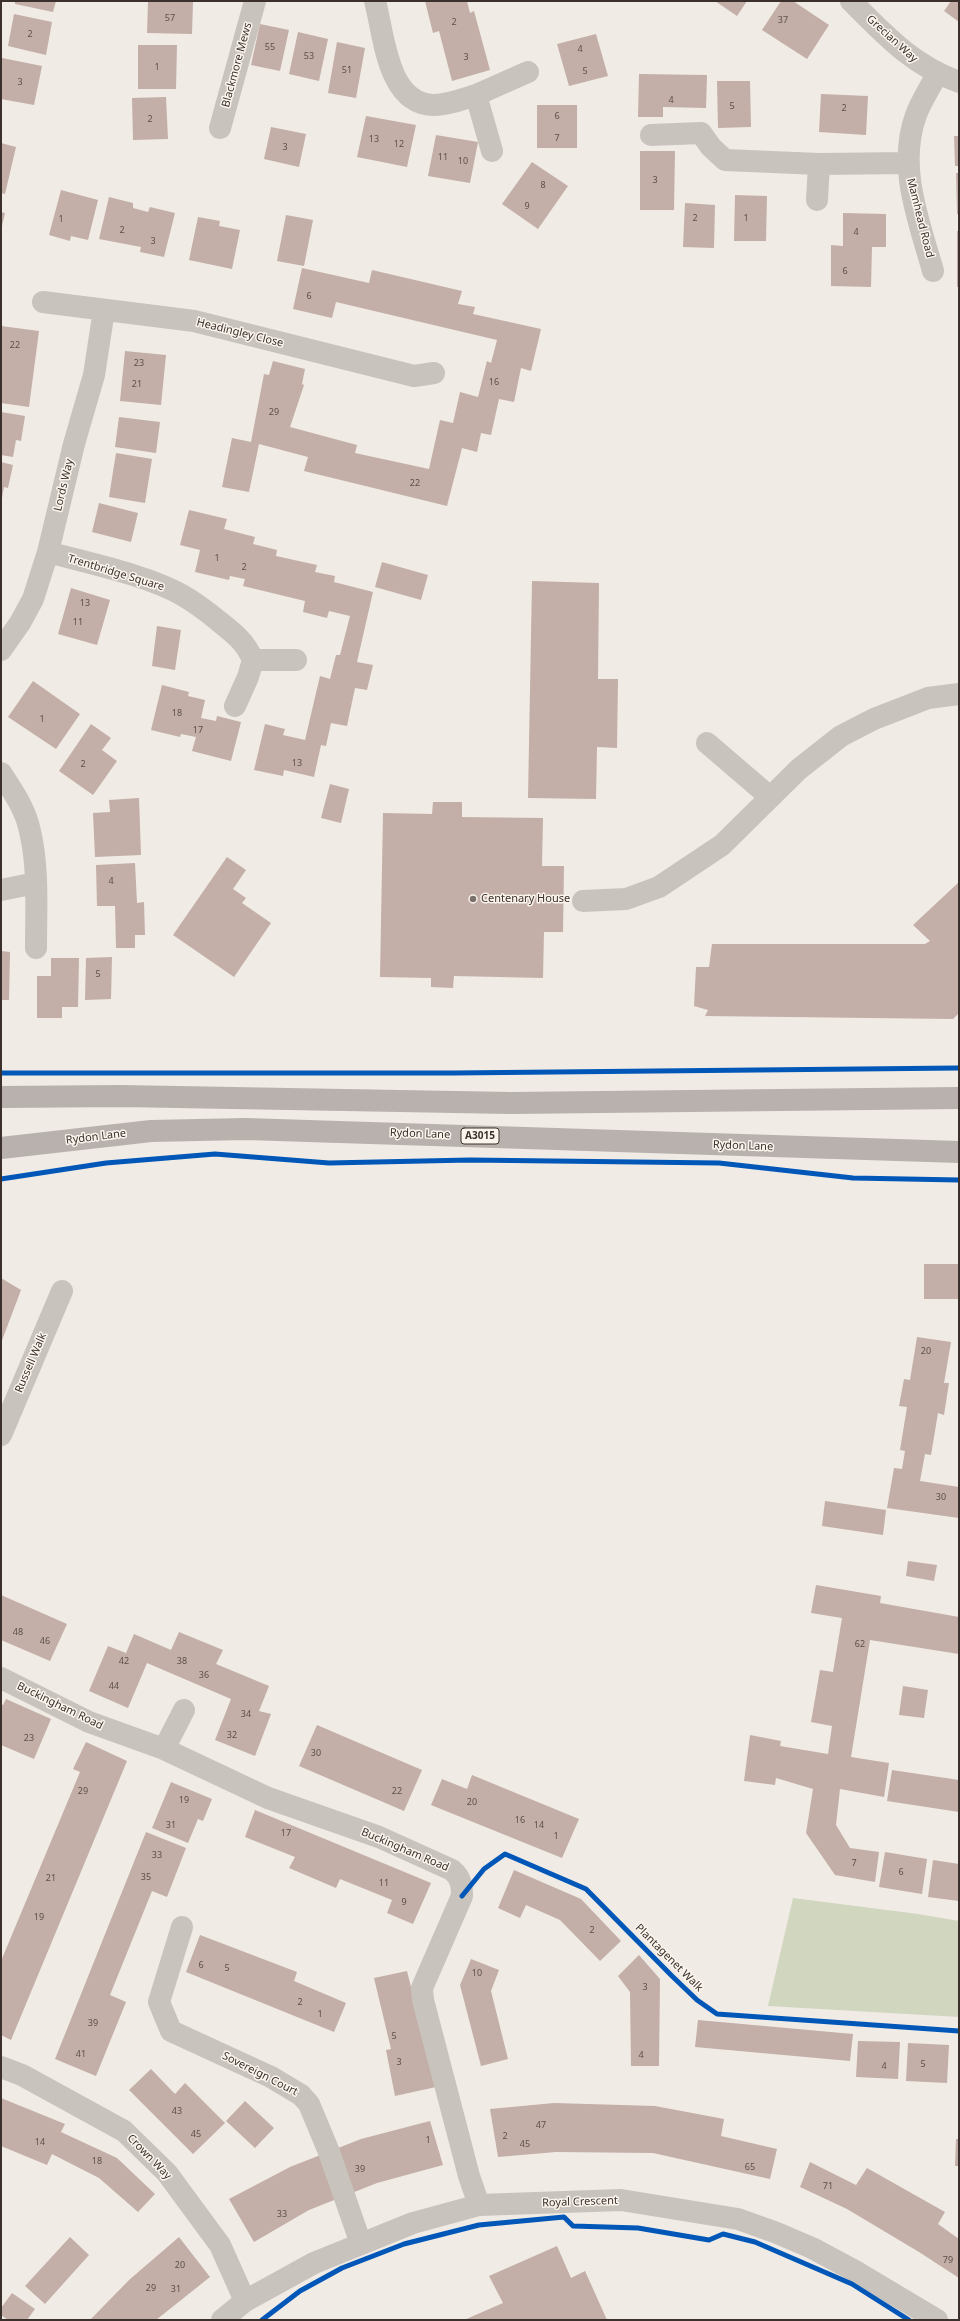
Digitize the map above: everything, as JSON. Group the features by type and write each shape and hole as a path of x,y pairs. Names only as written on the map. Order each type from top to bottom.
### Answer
{"main road":[{"path":"1,1097 121,1096 511,1103 959,1098"},
{"name":"Rydon Lane","path":"1,1148 151,1131 246,1129 959,1152"}],"street":[{"name":"Blackmore Mews","path":"220,128 255,1"},
{"path":"375,1 386,53 394,76 404,93 415,101 434,105 476,95 528,72"},
{"name":"Grecian Way","path":"851,1 913,60 937,74 959,82"},
{"name":"Mamhead Road","path":"933,271 912,195 907,163 911,134 916,115 937,74"},
{"path":"476,95 492,151"},
{"path":"651,134 701,133 711,147 724,160 819,164 907,163"},
{"path":"817,200 819,164"},
{"name":"Headingley Close","path":"43,302 194,321 414,376 434,373"},
{"name":"Lords Way","path":"1,650 20,624 33,598 48,552 74,444 94,375 104,310"},
{"name":"Trentbridge Square","path":"48,552 156,583 181,595 210,614 238,637 248,648 253,660"},
{"path":"235,706 248,677 253,660 296,660"},
{"path":"583,901 626,899 659,887 722,845 798,769 841,736 874,719 928,698 959,694"},
{"path":"707,744 770,797"},
{"path":"1,773 22,809 29,826 35,854 36,948"},
{"path":"1,890 36,883"},
{"name":"Russell Walk","path":"1,1435 62,1291"},
{"name":"Buckingham Road","path":"1,1678 89,1722 164,1749 268,1798 379,1837 452,1870 458,1876 462,1885 462,1896 422,1988 423,2000 469,2176 479,2205"},
{"path":"164,1749 184,1710"},
{"name":"Sovereign Court","path":"182,1927 159,2002 171,2031 271,2078 301,2095 309,2104 329,2152 361,2244"},
{"name":"Crown Way","path":"1,2067 22,2075 124,2131 167,2173 220,2245 245,2301"},
{"name":"Royal Crescent","path":"222,2320 245,2301 314,2263 412,2223 479,2205 621,2200 738,2219 812,2248 855,2270 937,2320"}],"green space":[{"path":"793,1898 918,1914 959,1921 959,2017 768,2006"}],"building":[{"path":"15,1 56,1 53,12 15,4"},
{"path":"425,1 467,1 470,13 474,11 490,70 452,81 439,31 433,33"},
{"path":"715,1 747,1 737,16"},
{"path":"781,1 793,1 829,25 807,59 762,30"},
{"path":"951,1 959,1 959,22 944,11"},
{"path":"148,2 193,2 192,34 147,33"},
{"path":"14,14 52,22 46,55 8,46"},
{"path":"260,24 289,30 280,71 251,65"},
{"path":"298,32 328,39 319,81 289,74"},
{"path":"596,34 608,76 569,86 557,44"},
{"path":"337,42 365,48 356,98 328,93"},
{"path":"138,45 177,45 176,89 138,89"},
{"path":"2,58 42,66 34,105 1,99"},
{"path":"639,74 707,75 706,108 663,107 663,117 638,117"},
{"path":"717,81 750,81 751,127 718,128"},
{"path":"821,94 868,96 866,135 819,132"},
{"path":"166,97 168,139 133,140 132,98"},
{"path":"537,105 577,105 577,148 537,148"},
{"path":"366,116 416,125 407,167 357,157"},
{"path":"271,127 306,134 299,167 264,159"},
{"path":"436,135 478,142 470,183 428,176"},
{"path":"954,136 959,136 959,166 955,166"},
{"path":"1,143 16,147 5,194 1,193"},
{"path":"640,151 675,151 674,210 640,210"},
{"path":"532,162 568,186 538,229 502,204"},
{"path":"956,173 959,173 959,214 957,214"},
{"path":"61,190 98,200 88,240 71,236 70,241 49,235"},
{"path":"735,195 767,196 766,241 734,241"},
{"path":"109,197 133,203 133,208 148,212 150,207 175,213 164,257 140,252 141,247 99,239"},
{"path":"685,203 715,205 714,248 683,247"},
{"path":"1,212 5,213 2,226 1,226"},
{"path":"843,213 886,214 886,247 872,247 871,287 831,286 831,245 843,246"},
{"path":"286,215 313,220 304,266 277,261"},
{"path":"198,217 220,221 219,226 240,230 232,269 189,260"},
{"path":"957,231 959,231 959,287 957,287"},
{"path":"302,268 369,283 372,270 462,291 458,304 475,307 473,314 541,329 531,371 521,368 514,402 499,399 491,435 481,433 477,452 462,448 447,506 304,471 308,457 259,444 249,492 222,487 232,438 251,442 264,374 269,375 273,361 305,369 302,384 304,385 290,427 357,445 355,453 429,469 440,420 453,423 460,392 478,397 487,361 491,363 497,340 336,302 332,318 293,309"},
{"path":"1,326 39,331 29,407 1,403"},
{"path":"125,351 166,355 161,405 120,401"},
{"path":"1,412 25,416 21,441 16,440 13,457 1,455"},
{"path":"119,417 160,422 156,453 115,447"},
{"path":"116,453 152,459 145,503 109,497"},
{"path":"1,462 13,465 8,488 4,487 2,498"},
{"path":"99,503 138,513 131,542 92,532"},
{"path":"189,510 227,519 224,529 255,537 253,544 277,550 276,556 317,565 315,572 335,576 334,582 373,592 357,662 373,665 367,690 355,688 347,726 331,723 326,746 321,745 314,777 284,770 283,776 254,770 265,724 285,729 283,735 305,740 320,676 330,679 336,655 340,655 350,616 329,611 327,618 303,612 305,601 243,586 245,579 230,576 229,580 195,572 200,550 180,545"},
{"path":"382,562 428,575 421,600 375,587"},
{"path":"532,581 599,583 598,679 618,679 617,748 597,747 596,799 528,798"},
{"path":"71,588 110,600 97,645 58,634"},
{"path":"157,626 181,630 175,670 152,666"},
{"path":"33,681 80,714 56,749 8,717"},
{"path":"162,685 189,692 188,696 205,700 201,718 216,721 217,716 241,722 231,761 192,751 196,737 181,734 180,737 151,730"},
{"path":"91,724 111,738 102,750 117,761 93,795 59,771"},
{"path":"330,784 349,789 341,823 321,818"},
{"path":"139,798 141,855 95,857 93,813 110,812 109,800"},
{"name":"Centenary House","path":"433,802 462,802 462,817 543,818 542,866 564,866 563,932 544,932 543,978 454,976 453,988 431,987 431,978 380,977 383,813 432,814"},
{"path":"227,857 246,870 233,889 246,898 242,903 271,923 234,977 173,935"},
{"path":"135,863 137,903 144,902 145,935 135,935 135,948 116,948 115,906 97,906 96,865"},
{"path":"959,882 959,1013 953,1019 705,1016 708,1010 694,1006 696,967 709,967 712,944 925,944 930,941 913,925"},
{"path":"1,951 10,952 9,1000 1,1000"},
{"path":"112,957 111,999 85,1000 86,958"},
{"path":"51,958 79,958 78,1007 62,1007 62,1018 37,1018 37,976 51,976"},
{"path":"924,1264 959,1264 959,1299 924,1299"},
{"path":"1,1278 21,1290 1,1343"},
{"path":"917,1337 951,1342 944,1383 949,1383 944,1415 938,1413 931,1455 925,1454 920,1481 959,1487 959,1518 887,1508 894,1468 902,1469 905,1451 900,1450 907,1407 899,1406 904,1379 910,1380"},
{"path":"825,1501 886,1510 883,1535 822,1526"},
{"path":"908,1561 937,1565 934,1581 906,1576"},
{"path":"816,1585 881,1596 880,1603 959,1617 959,1654 870,1640 851,1757 889,1763 884,1797 840,1789 836,1825 850,1848 879,1852 875,1882 835,1875 806,1833 813,1789 776,1778 775,1785 744,1781 750,1735 781,1741 780,1746 828,1754 832,1726 811,1722 820,1670 833,1672 842,1618 811,1613"},
{"path":"1,1595 67,1624 50,1661 1,1640"},
{"path":"179,1632 223,1650 216,1664 269,1686 259,1711 271,1714 255,1756 215,1740 231,1699 147,1663 128,1708 89,1691 108,1646 126,1653 134,1634 171,1650"},
{"path":"903,1686 928,1690 924,1718 899,1715"},
{"path":"6,1699 51,1719 34,1759 1,1745 1,1704 3,1705"},
{"path":"317,1725 422,1770 404,1811 299,1766"},
{"path":"86,1742 127,1761 11,2040 1,2035 1,1961 80,1772 73,1769"},
{"path":"892,1770 959,1780 959,1812 887,1801"},
{"path":"472,1775 579,1819 562,1858 431,1805 442,1779 467,1789"},
{"path":"171,1782 212,1799 203,1821 198,1819 188,1843 152,1828"},
{"path":"255,1810 431,1883 413,1924 387,1913 392,1900 340,1879 336,1888 289,1868 295,1857 245,1837"},
{"path":"146,1832 186,1848 167,1897 152,1891 110,1995 126,2002 96,2076 55,2059"},
{"path":"885,1852 927,1859 922,1894 879,1887"},
{"path":"933,1860 959,1864 959,1901 928,1897"},
{"path":"514,1870 581,1899 621,1941 600,1961 560,1920 526,1905 520,1918 498,1908"},
{"path":"200,1935 297,1972 294,1981 346,2003 334,2032 186,1972"},
{"path":"639,1955 660,1979 659,2066 631,2066 630,1992 618,1976"},
{"path":"471,1959 499,1970 491,1991 508,2059 481,2066 460,1985"},
{"path":"407,1971 436,2087 395,2096 386,2050 391,2049 374,1978"},
{"path":"698,2020 853,2034 850,2061 695,2047"},
{"path":"858,2041 900,2042 898,2079 856,2077"},
{"path":"908,2043 949,2045 947,2083 906,2081"},
{"path":"151,2069 175,2094 185,2083 225,2123 193,2154 129,2090"},
{"path":"1,2098 65,2124 61,2132 117,2158 155,2194 138,2212 99,2178 52,2154 47,2165 1,2146"},
{"path":"245,2101 274,2128 255,2148 226,2121"},
{"path":"554,2103 655,2106 724,2119 721,2136 777,2149 770,2179 653,2153 556,2152 498,2157 490,2109"},
{"path":"430,2121 443,2165 377,2183 309,2210 254,2242 229,2199 290,2167 361,2139"},
{"path":"956,2139 959,2139 959,2166 955,2166"},
{"path":"810,2162 856,2185 867,2168 945,2212 938,2224 959,2239 959,2278 847,2209 800,2187"},
{"path":"70,2237 89,2255 45,2304 25,2286"},
{"path":"179,2237 210,2277 156,2320 90,2320 129,2280"},
{"path":"557,2246 571,2278 585,2271 607,2320 464,2320 503,2303 489,2276"},
{"path":"12,2293 35,2309 27,2320 8,2320 1,2315 1,2308"}],"cycle path":[{"path":"1,1073 453,1073 959,1068"},
{"path":"1,1179 106,1163 215,1154 329,1163 470,1160 719,1163 853,1178 959,1180"},
{"name":"Plantagenet Walk","path":"462,1896 484,1869 505,1854 586,1889 697,2000 717,2014 959,2031"},
{"path":"262,2320 300,2291 342,2268 404,2244 479,2225 564,2217 573,2226 638,2228 709,2240 723,2234 755,2242 852,2284 909,2320"}],"place":[{"name":"Centenary House","path":"473,899"}]}
